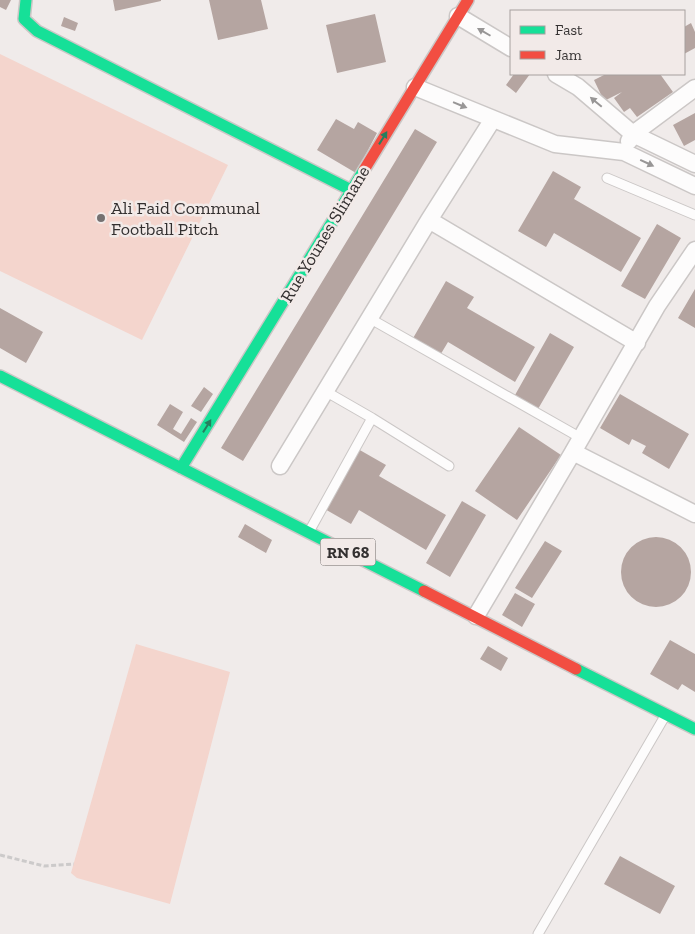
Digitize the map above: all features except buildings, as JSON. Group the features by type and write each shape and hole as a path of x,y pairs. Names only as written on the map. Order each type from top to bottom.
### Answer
{"street":[{"path":"26,0 24,3 24,19 37,31 351,190"},
{"name":"Rue Younes Slimane","path":"181,468 468,0"},
{"path":"458,16 510,47"},
{"path":"558,75 578,87 633,134 695,164"},
{"path":"415,87 554,144 624,152 695,186"},
{"path":"624,152 633,134 695,88"},
{"path":"280,466 429,220 494,119"},
{"path":"429,220 638,343"},
{"path":"476,616 638,343 657,306 695,250"},
{"name":"RN 68","path":"0,376 476,616 695,729"},
{"path":"577,445 695,514"}],"lane":[{"path":"607,178 695,214"},
{"path":"369,318 577,445"},
{"path":"325,391 449,466"},
{"path":"308,532 372,418"},
{"path":"538,934 666,714"}],"path":[{"path":"0,855 44,866 74,864"}],"shaded area":[{"name":"Ali Faid Communal Football Pitch","path":"0,54 228,165 142,340 0,271"},
{"path":"136,644 230,672 170,904 77,878 71,873"}],"traffic: fast":[{"path":"26,0 24,19 37,31 351,190"},
{"path":"181,468 364,170"},
{"path":"0,376 424,591"},
{"path":"576,669 695,729"}],"traffic: jam":[{"path":"364,170 468,0"},
{"path":"424,591 576,669"}],"place":[{"name":"Ali Faid Communal Football Pitch","path":"101,218"}]}
